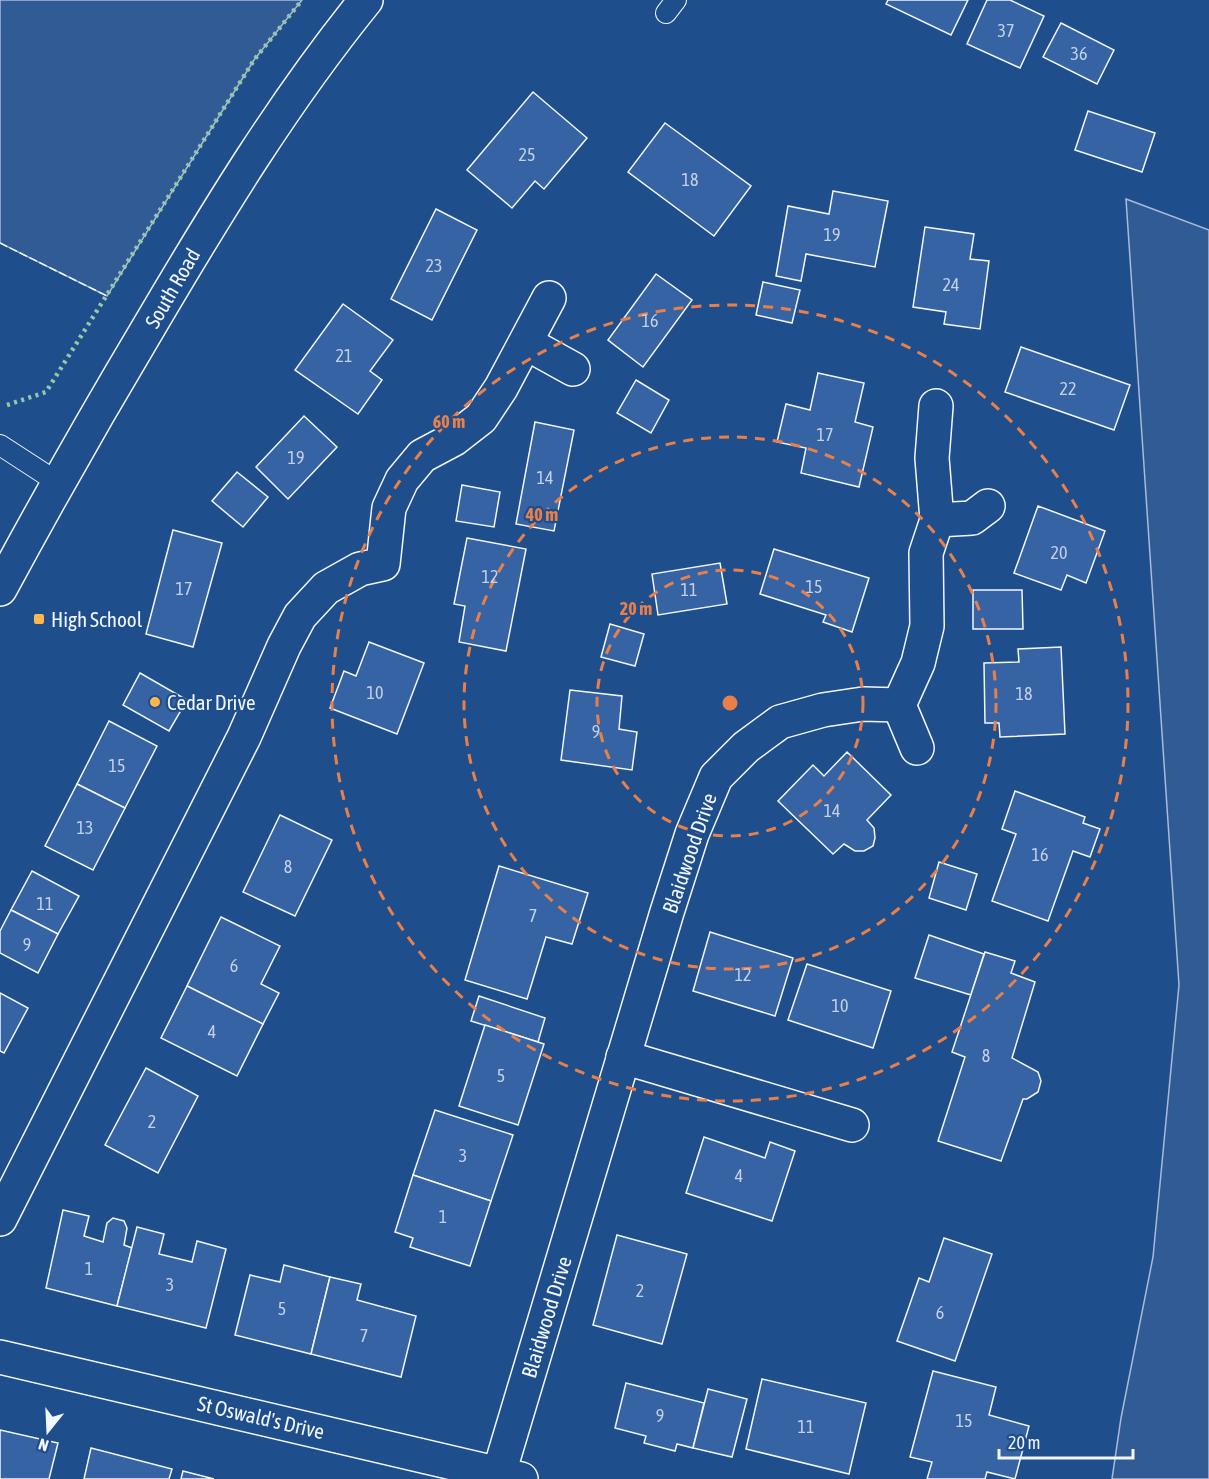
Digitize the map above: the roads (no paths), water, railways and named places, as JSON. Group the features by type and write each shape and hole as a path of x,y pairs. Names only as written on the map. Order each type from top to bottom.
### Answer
{"street":[{"name":"South Road","path":"0,590 57,482 216,212 335,38 366,0"},
{"path":"0,1219 244,737 284,646 300,616 326,588 360,569 383,564 389,508 402,480 422,456 454,439 481,418 501,388 549,298"},
{"path":"526,343 573,369"},
{"path":"917,748 898,705 918,663 927,626 926,553 937,520 932,458 936,406"},
{"path":"937,520 972,518 988,506"},
{"name":"Blaidwood Drive","path":"510,1476 623,1057 692,834 716,777 746,747 780,722 823,710 853,706 898,705"},
{"path":"623,1057 852,1125"},
{"name":"St Oswald's Drive","path":"0,1357 510,1476"}],"lane":[{"path":"0,445 57,482"}],"place":[{"name":"High School","path":"39,619"},
{"name":"Cedar Drive","path":"155,702"}]}
